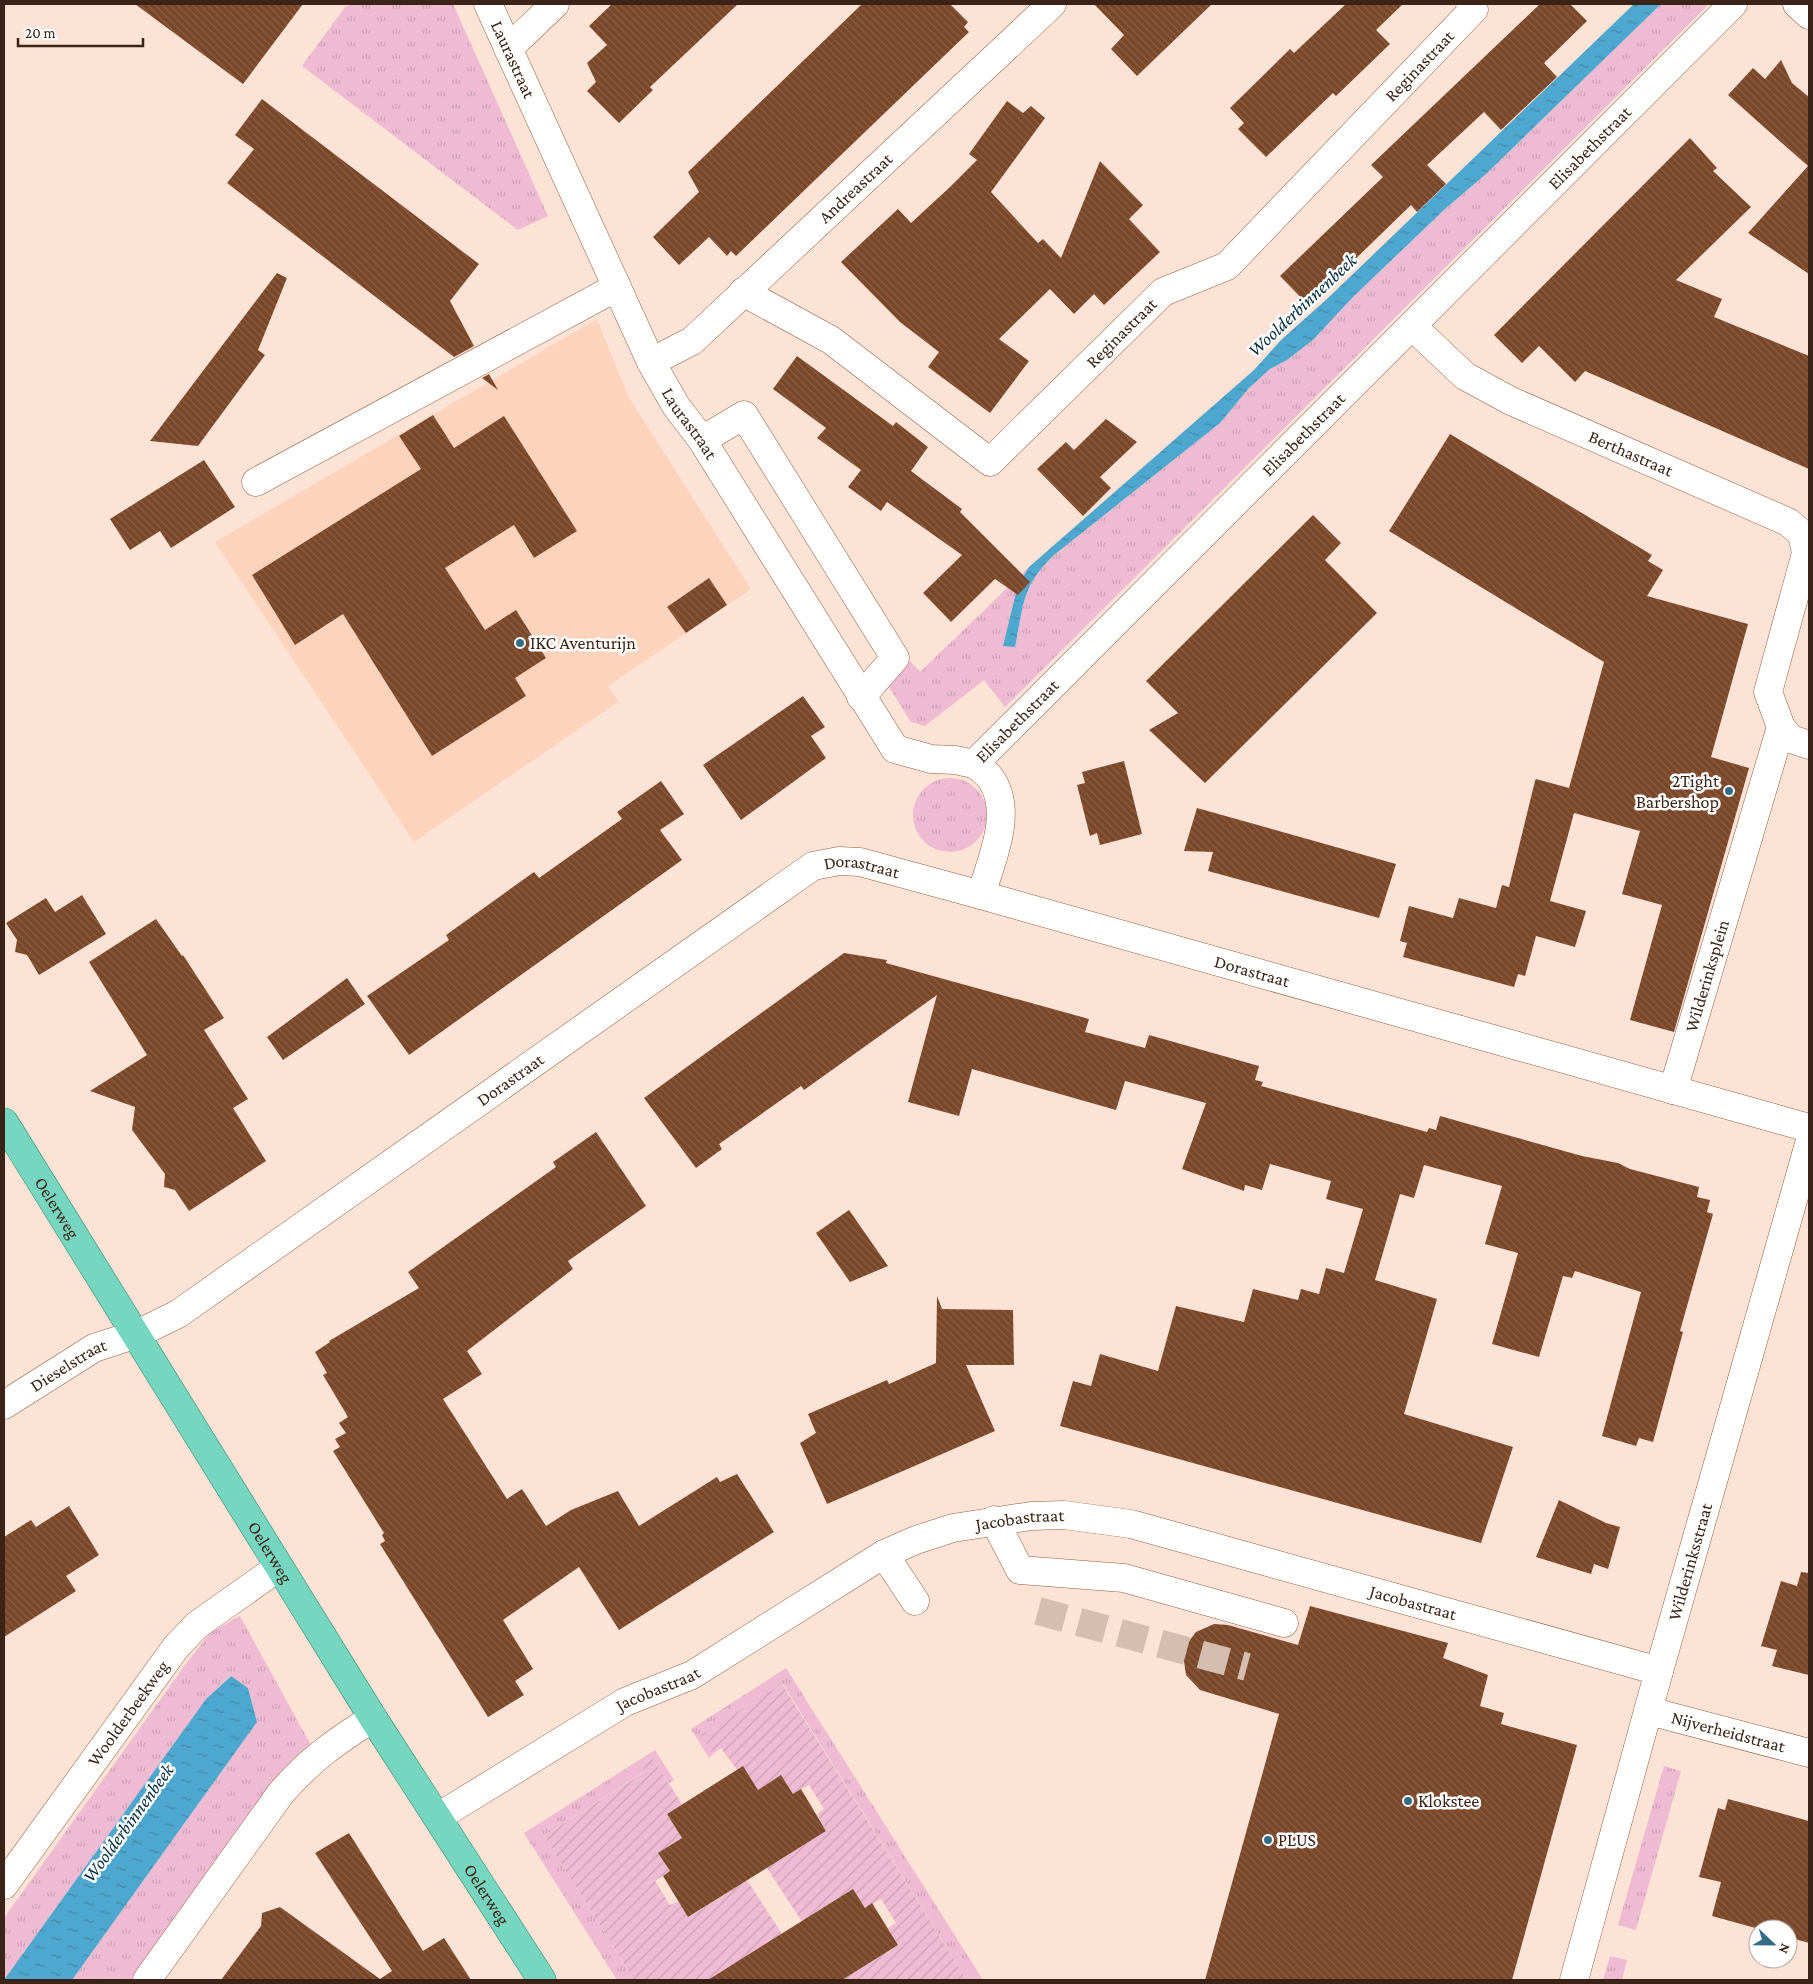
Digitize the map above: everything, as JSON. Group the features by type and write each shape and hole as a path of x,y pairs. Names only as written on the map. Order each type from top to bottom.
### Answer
{"main road":[{"name":"Oelerweg","path":"4,1122 373,1718 542,1980"}],"street":[{"name":"Laurastraat","path":"488,4 651,362 676,406 702,440 861,697 895,749 931,760 955,760 974,764"},
{"path":"508,50 555,4"},
{"name":"Andreastraat","path":"651,362 692,341 1052,4"},
{"name":"Elisabethstraat","path":"981,895 999,832 1000,800 991,779 974,764 1734,4"},
{"path":"1797,4 1809,15"},
{"name":"Reginastraat","path":"744,292 831,340 990,462 1162,292 1227,266 1475,5"},
{"path":"256,482 617,287"},
{"name":"Berthastraat","path":"1412,326 1465,376 1497,394 1788,522 1802,534 1806,553 1768,692 1781,727"},
{"path":"702,440 744,415 895,658 861,697"},
{"path":"1781,727 1791,739 1809,745"},
{"name":"Wilderinksplein","path":"1673,1090 1781,727"},
{"name":"Dorastraat","path":"137,1334 178,1314 814,866 839,861 860,862 981,895 1673,1090"},
{"path":"1673,1090 1809,1128"},
{"name":"Wilderinksstraat","path":"1574,1980 1659,1671 1809,1144"},
{"name":"Dieselstraat","path":"4,1405 94,1348 137,1334"},
{"name":"Jacobastraat","path":"438,1817 625,1702 692,1675 884,1554 953,1528 994,1520 1064,1515 1131,1524 1659,1671"},
{"path":"994,1520 1020,1570 1124,1578 1284,1623"},
{"path":"884,1554 915,1601"},
{"name":"Woolderbeekweg","path":"4,1885 176,1647 197,1625 279,1567"},
{"name":"Nijverheidstraat","path":"1649,1711 1809,1753"},
{"path":"147,1980 282,1792 306,1764 373,1718"}],"shaded area":[{"path":"597,319 628,396 751,589 608,686 618,702 414,842 215,542"}],"green space":[{"path":"353,4 453,4 548,216 518,230 302,66 345,7"},
{"path":"1661,4 1709,4 1005,707 984,680 925,726 911,722 889,687 910,661 920,672 1029,567 1018,585 1015,647 1023,607 1030,587 1043,566 1054,555 1220,423 1249,388 1270,369 1287,360 1313,340 1353,297 1445,209 1486,174"},
{"path":"943,778 957,778 971,784 981,794 987,808 987,822 981,836 971,846 957,852 943,852 929,846 919,836 913,822 913,808 919,794 929,784"},
{"path":"240,1616 312,1747 139,1980 72,1980 257,1722 248,1688 230,1676 206,1699 4,1980 4,1918 185,1665 210,1633"},
{"path":"786,1668 983,1980 967,1980 783,1684 702,1735 713,1754 709,1758 691,1729"},
{"path":"782,1684 967,1980 842,1980 898,1945 888,1928 896,1923 881,1899 865,1908 853,1889 802,1922 767,1868 826,1831 817,1814 824,1809 809,1785 793,1794 781,1776 758,1790 737,1770 721,1748 713,1754 701,1735"},
{"path":"655,1750 674,1780 669,1783 653,1760 646,1771 544,1836 634,1980 617,1980 524,1833"},
{"path":"653,1759 682,1804 667,1814 682,1838 659,1853 670,1871 655,1881 670,1905 679,1901 689,1917 747,1880 782,1934 730,1967 738,1980 634,1980 544,1836 645,1772 642,1766"},
{"path":"1664,1766 1681,1771 1636,1930 1618,1925"},
{"path":"1610,1956 1627,1960 1622,1980 1603,1980"}],"water":[{"path":"1634,4 1661,4 1486,174 1445,209 1353,297 1313,340 1287,360 1270,369 1249,388 1220,423 1054,555 1043,566 1035,577 1026,597 1015,647 1003,646 1018,585 1029,567 1254,370 1281,340 1328,298"},
{"name":"Woolderbinnenbeek","path":"231,1676 248,1688 257,1722 72,1980 4,1980 206,1699"}],"building":[{"path":"135,4 303,4 243,84"},
{"path":"612,4 738,4 650,87 653,90 619,123 587,91 596,82 587,63 607,45 589,26"},
{"path":"862,4 950,4 968,22 964,27 969,32 736,256 731,251 727,256 709,237 679,265 653,237 699,192 688,172"},
{"path":"1094,4 1212,4 1137,76 1111,49 1124,35"},
{"path":"1346,4 1403,4 1376,30 1390,44 1336,96 1333,93 1266,157 1238,129 1244,123 1230,108 1290,49 1294,53"},
{"path":"1540,4 1570,4 1587,21 1544,63 1557,77 1501,130 1484,112 1427,165 1446,184 1417,212 1411,205 1308,305 1280,276 1383,177 1371,165"},
{"path":"1781,60 1792,83 1809,97 1809,274 1748,233 1808,166 1728,95 1753,68 1765,79"},
{"path":"262,99 479,264 450,301 474,346 454,357 227,183 254,149 235,135"},
{"path":"1007,101 1023,113 1031,106 1045,118 991,192 1038,243 1043,239 1061,258 1100,161 1143,205 1129,219 1160,252 1104,305 1094,294 1074,314 1050,289 999,339 1029,361 990,413 928,367 939,352 900,322 841,262 898,209 911,223 950,187 977,160 969,154"},
{"path":"1690,138 1717,168 1713,171 1751,207 1676,280 1722,299 1714,317 1809,356 1809,469 1585,371 1575,382 1539,346 1522,363 1494,335"},
{"path":"277,273 287,278 258,350 265,355 198,446 150,441"},
{"path":"797,356 893,426 896,422 928,447 911,471 962,509 960,512 1030,582 1018,595 995,579 951,622 923,593 962,555 887,502 881,511 848,487 861,470 817,438 826,428 773,389"},
{"path":"489,374 498,390 482,378"},
{"path":"433,415 454,448 504,416 577,531 534,558 514,525 445,568 485,630 516,610 546,658 515,678 526,696 432,756 343,614 295,645 252,575 421,469 399,436"},
{"path":"1106,419 1137,442 1100,477 1111,488 1083,516 1037,469 1066,442 1074,450"},
{"path":"1450,434 1652,555 1648,561 1663,570 1647,596 1748,624 1711,757 1749,768 1674,1032 1630,1020 1662,905 1622,894 1640,831 1574,813 1550,901 1586,911 1575,947 1536,936 1525,976 1518,974 1514,987 1403,957 1407,943 1400,941 1409,906 1453,918 1459,898 1496,908 1502,885 1509,887 1536,779 1569,788 1604,662 1389,531"},
{"path":"204,460 235,507 171,548 160,531 130,550 110,519"},
{"path":"1313,515 1341,543 1325,560 1377,613 1205,783 1149,730 1178,713 1146,681"},
{"path":"709,578 727,605 686,633 667,607"},
{"path":"803,696 825,727 811,736 826,758 741,820 703,765"},
{"path":"1124,761 1142,834 1100,845 1097,833 1090,836 1077,785 1085,783 1082,772"},
{"path":"661,781 684,814 660,830 682,860 409,1055 367,996 449,940 446,935 534,872 539,878 622,819 617,812"},
{"path":"1197,808 1396,864 1379,918 1208,871 1213,852 1184,851"},
{"path":"82,895 106,934 39,975 27,955 15,952 17,940 6,923 46,898 55,912"},
{"path":"156,919 183,955 224,1018 204,1030 248,1099 233,1108 266,1161 189,1211 175,1190 164,1187 165,1174 132,1130 135,1107 90,1091 147,1055 89,962"},
{"path":"844,953 887,960 886,963 1089,1019 1085,1032 1145,1048 1149,1035 1259,1066 1255,1080 1263,1082 1261,1086 1427,1132 1429,1128 1436,1130 1440,1116 1582,1156 1618,1163 1630,1169 1699,1187 1697,1197 1710,1200 1707,1212 1713,1214 1680,1331 1683,1332 1653,1442 1639,1438 1636,1446 1602,1436 1641,1292 1575,1271 1572,1278 1563,1276 1539,1357 1492,1344 1518,1253 1485,1244 1502,1186 1424,1165 1414,1198 1400,1194 1375,1280 1437,1299 1404,1414 1513,1447 1481,1543 1060,1426 1073,1381 1091,1386 1100,1354 1158,1371 1176,1306 1244,1322 1253,1289 1298,1300 1301,1289 1319,1294 1326,1268 1344,1273 1363,1209 1326,1199 1331,1181 1270,1164 1262,1190 1245,1185 1244,1191 1182,1169 1206,1103 1125,1081 1116,1110 972,1069 959,1116 908,1102 937,995 804,1090 801,1086 719,1144 722,1149 696,1168 644,1098"},
{"path":"347,978 365,1004 283,1060 267,1037"},
{"path":"596,1132 646,1206 568,1261 573,1269 467,1351 482,1374 443,1399 507,1499 522,1489 546,1526 571,1510 618,1491 639,1526 717,1477 720,1482 737,1474 774,1532 619,1630 579,1567 503,1620 533,1669 515,1681 524,1695 488,1717 380,1544 385,1541 382,1535 384,1533 333,1451 340,1447 335,1439 346,1433 339,1423 348,1417 323,1375 327,1373 315,1352 329,1341 419,1288 408,1272 556,1167 553,1162"},
{"path":"849,1210 888,1266 850,1282 816,1233"},
{"path":"937,1296 942,1309 1013,1310 1014,1365 966,1365 995,1431 827,1504 800,1443 816,1433 808,1414 887,1380 889,1384 936,1363"},
{"path":"1559,1500 1606,1523 1620,1527 1608,1569 1594,1564 1591,1574 1536,1557"},
{"path":"69,1506 99,1555 66,1576 76,1591 4,1637 4,1537 31,1520 36,1527"},
{"path":"1801,1572 1809,1573 1809,1675 1772,1666 1777,1650 1761,1646 1781,1581 1797,1586"},
{"name":"Klokstee","path":"1310,1606 1448,1643 1443,1658 1488,1675 1480,1706 1504,1713 1501,1724 1577,1745 1512,1980 1205,1980 1279,1714 1200,1690 1186,1675 1183,1654 1186,1645 1196,1632 1214,1624 1228,1625 1298,1645"},
{"path":"743,1766 758,1790 781,1775 793,1794 801,1789 826,1831 688,1917 663,1876 670,1871 658,1853 682,1838 667,1814"},
{"path":"1728,1799 1809,1821 1809,1943 1798,1940 1798,1919 1748,1919 1748,1926 1712,1916 1721,1882 1699,1877 1718,1808 1725,1810"},
{"path":"349,1833 423,1951 444,1938 471,1980 221,1980 261,1926 262,1913 280,1907 380,1979 392,1971 315,1853"},
{"path":"853,1889 865,1908 872,1903 898,1945 842,1980 708,1980"}],"tunnel":[{"path":"1038,1611 1247,1667"}],"place":[{"name":"IKC Aventurijn","path":"520,643"},
{"name":"2Tight Barbershop","path":"1729,791"},
{"name":"Klokstee","path":"1408,1801"},
{"name":"PLUS","path":"1268,1840"}]}
